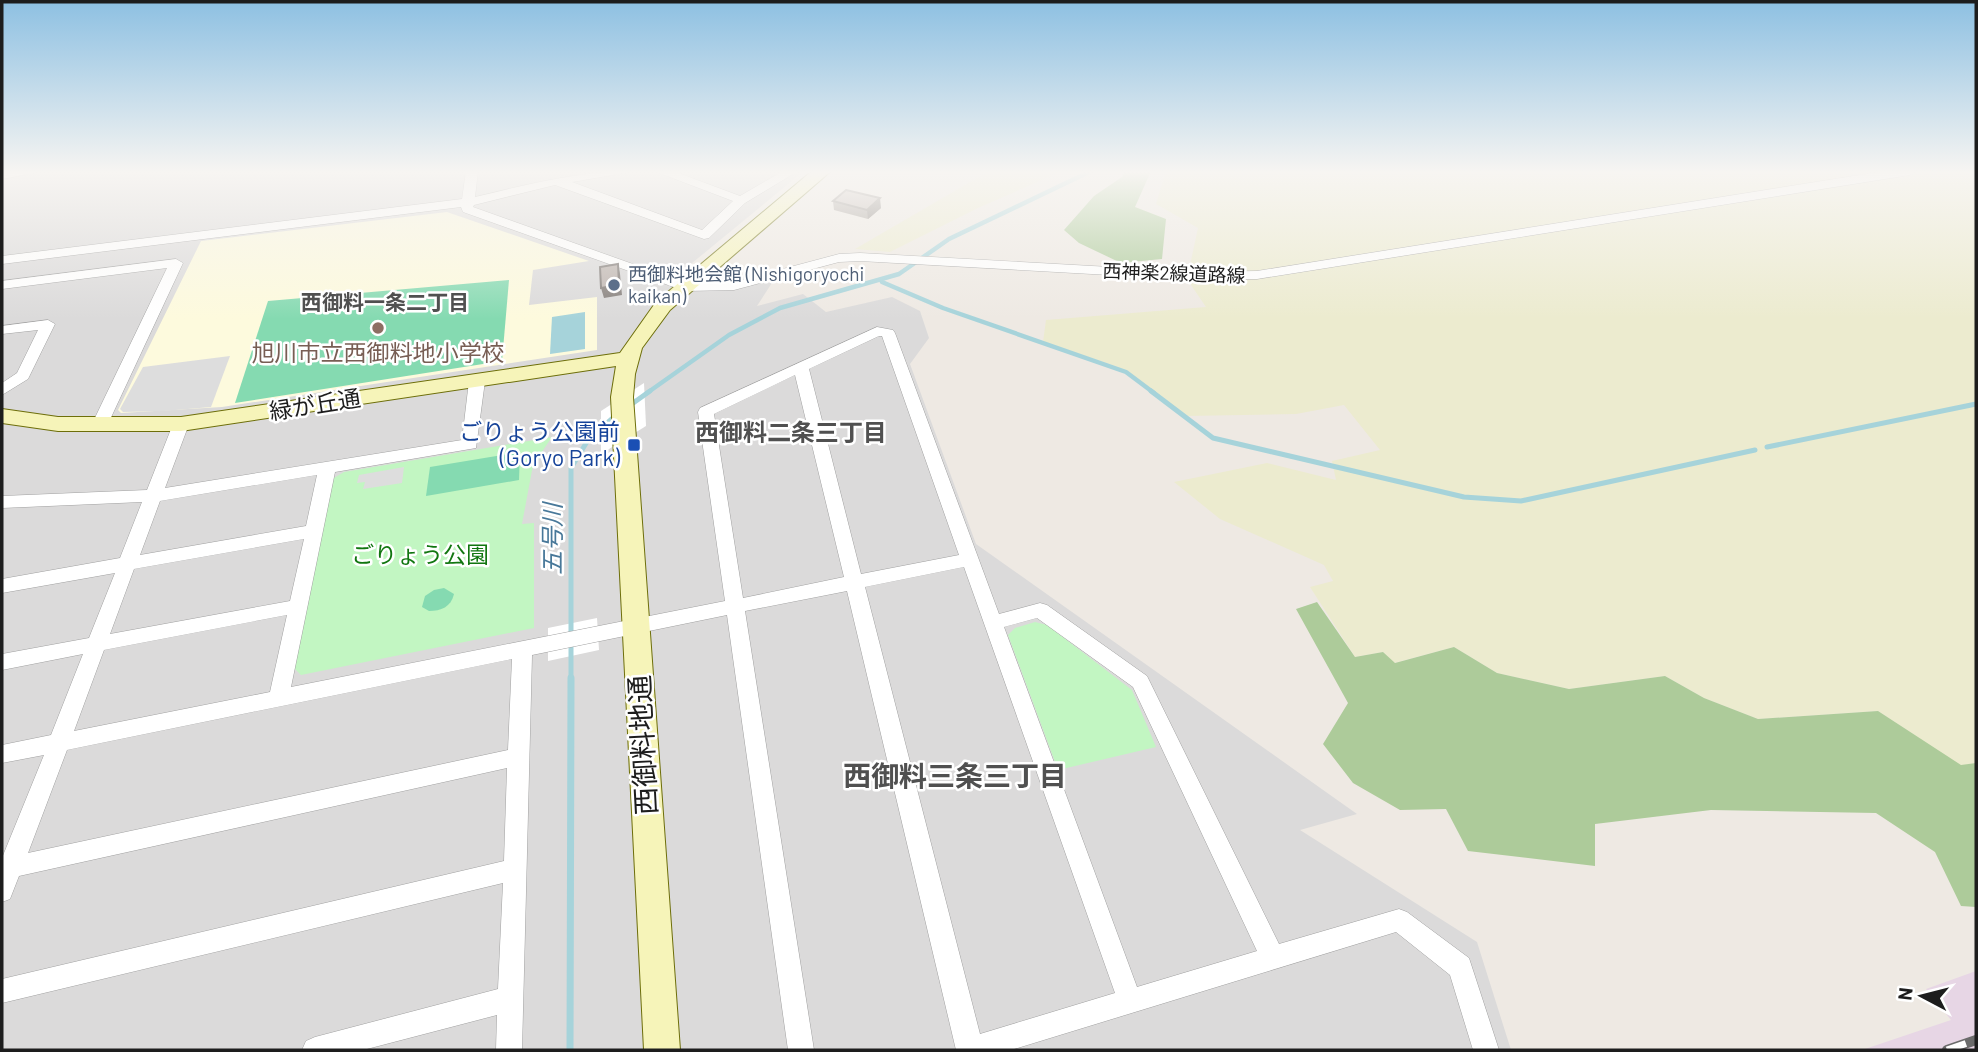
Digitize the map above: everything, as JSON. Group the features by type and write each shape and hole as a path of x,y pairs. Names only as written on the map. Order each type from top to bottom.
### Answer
{"street":[{"path":"2,260 323,220"},
{"path":"498,220 685,287"},
{"path":"661,220 704,236 720,220"},
{"path":"628,358 645,327 663,306 765,220"},
{"name":"西神楽2線道路線","path":"685,287 734,286 839,258 903,259 1199,276 1256,275 1605,220"},
{"path":"2,285 176,263 99,426"},
{"path":"2,330 48,324 23,376 2,390"},
{"path":"801,1050 706,412 877,331 888,333 1130,1002"},
{"name":"緑が丘通","path":"2,416 58,424 99,426 181,424 628,358"},
{"name":"西御料地通","path":"628,358 622,397 624,439 662,1050"},
{"path":"800,368 970,1050 1399,920 1460,967 1486,1050"},
{"path":"2,502 154,496 470,444 477,381"},
{"path":"2,891 6,869 60,743 181,424"},
{"path":"279,699 327,469"},
{"path":"2,586 314,531"},
{"path":"2,754 970,559"},
{"path":"2,662 299,606"},
{"path":"993,623 1040,610 1140,682 1273,958"},
{"path":"509,1050 522,650"},
{"path":"6,869 518,757"},
{"path":"2,991 515,869"},
{"path":"315,1050 510,999"}],"shaded area":[{"path":"2,220 744,220 686,268 739,277 779,272 757,306 803,294 826,312 892,297 920,311 929,338 910,364 976,544 1357,814 1300,830 1477,942 1511,1050 2,1050"},
{"name":"旭川市立西御料地小学校","path":"378,220 470,220 589,261 533,270 529,305 597,297 597,350 222,407 121,413 118,410 201,241"},
{"path":"230,356 211,407 123,412 120,409 143,367"},
{"path":"404,467 402,483 363,489 365,482 357,483 359,475"},
{"path":"1976,971 1976,1050 1862,1050 1951,1020 1926,989"}],"green space":[{"path":"905,220 954,220 890,252 855,249"},
{"path":"1073,220 1166,220 1162,259 1121,263 1079,243 1064,230"},
{"path":"1184,220 1976,220 1976,763 1961,766 1878,711 1758,719 1704,698 1665,676 1569,689 1497,673 1454,647 1394,663 1383,652 1355,657 1310,587 1333,581 1324,565 1220,519 1174,482 1267,463 1336,480 1332,461 1380,450 1344,405 1296,414 1185,416 1118,367 1043,342 1046,320 1206,307 1187,279 1198,228"},
{"path":"509,280 502,361 235,403 268,301"},
{"name":"ごりょう公園","path":"552,437 533,465 522,524 534,523 534,628 301,675 294,668 332,479 344,472"},
{"path":"520,452 519,480 426,496 430,467"},
{"path":"444,588 454,594 448,605 433,611 422,607 425,596"},
{"path":"1317,602 1355,657 1383,652 1395,663 1454,647 1497,673 1569,689 1665,676 1704,698 1758,719 1878,711 1961,765 1976,763 1976,907 1961,906 1935,852 1876,813 1711,810 1595,824 1595,866 1468,851 1446,809 1400,810 1353,783 1323,744 1348,703 1296,609"},
{"path":"1035,622 1047,625 1132,690 1156,747 1058,770 1008,635 1015,628"}],"water":[{"path":"585,312 585,349 550,354 552,317"}],"pier":[{"path":"644,383 646,426 601,454 601,411"},
{"path":"597,618 599,650 548,661 548,628"}],"building":[{"path":"618,264 619,285 601,288 600,267"}],"waterway":[{"name":"五号川","path":"647,393 729,335 780,308 899,274 949,239 988,220"},
{"path":"882,282 943,308 1126,372 1154,393"},
{"name":"五号川","path":"629,406 650,391"},
{"path":"1151,391 1213,438 1464,497 1521,501 1755,450"},
{"path":"1767,447 1976,404"},
{"name":"五号川","path":"571,678 571,468 588,440 616,415"},
{"name":"五号川","path":"570,1050 571,678"}],"railway":[{"path":"1947,1050 1976,1040"}],"place":[{"name":"西御料地会館 (Nishigoryochi kaikan)","path":"614,285"},
{"name":"旭川市立西御料地小学校","path":"378,328"},
{"name":"ごりょう公園前 (Goryo Park)","path":"634,445"}],"district":[{"name":"西御料一条二丁目","path":"385,303"},
{"name":"西御料二条三丁目","path":"791,433"},
{"name":"西御料三条三丁目","path":"955,776"}]}
